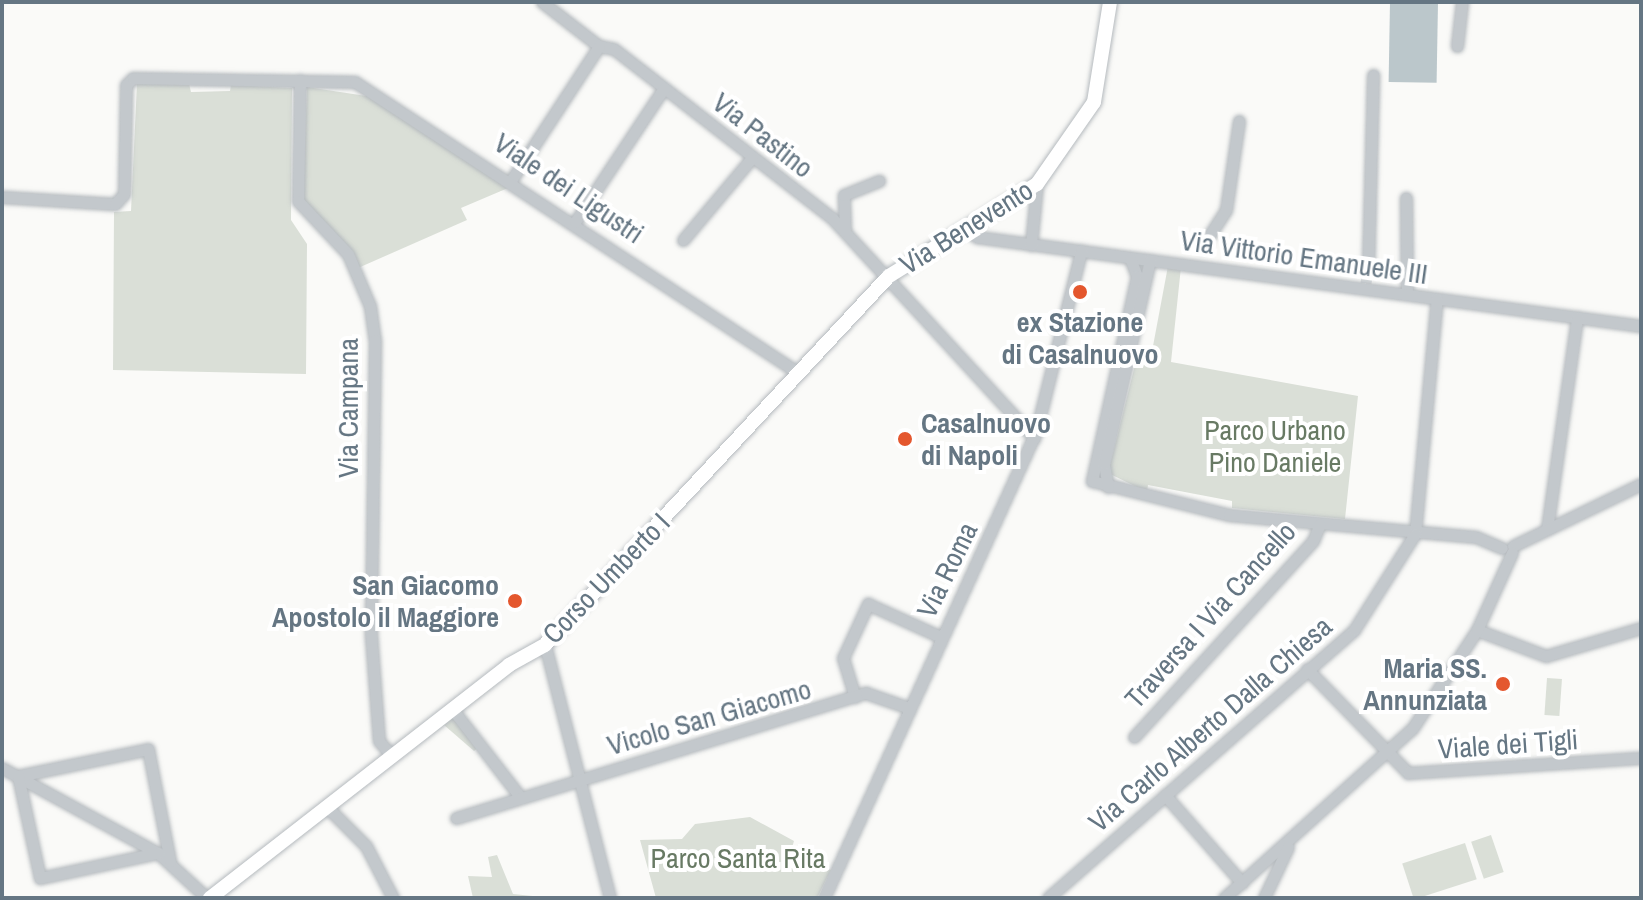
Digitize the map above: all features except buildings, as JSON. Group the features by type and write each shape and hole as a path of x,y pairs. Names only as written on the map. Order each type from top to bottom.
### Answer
{"main road":[{"name":"Via Benevento","path":"889,276 1037,184 1094,102 1110,2"},
{"name":"Corso Umberto I","path":"209,898 453,710 545,645 889,276"}],"street":[{"name":"Via Pastino","path":"542,2 599,46 614,49 664,88 845,231 889,276"},
{"path":"1457,46 1462,2"},
{"path":"512,179 599,46"},
{"path":"1368,269 1373,75"},
{"name":"Viale dei Ligustri","path":"2,197 115,204 124,194 126,85 133,78 300,80 372,88 797,372"},
{"name":"Via Campana","path":"300,80 298,201 348,254 370,306 375,340 371,635 379,741 392,756"},
{"path":"575,222 664,88"},
{"path":"1202,247 1226,210 1239,121"},
{"path":"683,240 751,159"},
{"path":"845,231 844,195 879,181"},
{"path":"1031,245 1037,184"},
{"path":"1406,198 1407,293"},
{"name":"Via Vittorio Emanuele III","path":"963,228 977,237 1031,245 1130,258 1200,263 1641,326"},
{"name":"Via Roma","path":"824,898 1034,438 1081,251"},
{"path":"1130,258 1137,276 1090,470 1092,481 1229,515 1415,534 1476,537 1509,549"},
{"path":"1108,487 1104,464 1150,260"},
{"path":"889,276 1034,438"},
{"path":"1415,534 1437,299"},
{"path":"1547,529 1577,317"},
{"path":"1224,898 1384,754 1441,691 1477,630 1509,549 1641,484"},
{"name":"Traversa I Via Cancello","path":"1134,737 1313,541 1320,524"},
{"name":"Via Carlo Alberto Dalla Chiesa","path":"1048,898 1354,630 1415,534"},
{"path":"855,697 843,658 868,604 941,637"},
{"path":"1477,630 1546,656 1641,628"},
{"path":"545,645 610,898"},
{"name":"Viale dei Tigli","path":"1307,669 1384,754 1408,773 1431,775 1641,758"},
{"name":"Vicolo San Giacomo","path":"456,818 874,692 909,708"},
{"path":"453,710 521,798"},
{"path":"18,776 148,749 170,861"},
{"path":"2,768 158,853 209,898"},
{"path":"18,776 40,878 158,853"},
{"path":"1165,795 1242,883 1245,898"},
{"path":"327,807 366,846 393,898"},
{"path":"1264,898 1292,839"},
{"path":"1258,869 1271,881"}],"green space":[{"path":"137,84 189,84 191,92 230,91 231,85 292,88 291,220 307,244 306,374 113,370 114,212 131,211"},
{"path":"307,87 373,97 508,188 461,208 467,220 358,268 303,200"},
{"name":"Parco Urbano Pino Daniele","path":"1168,266 1181,267 1171,362 1358,396 1345,519 1232,508 1232,501 1148,485 1147,492 1108,473 1138,353 1153,346"},
{"path":"1547,678 1562,679 1559,716 1544,715"},
{"path":"456,716 481,746 474,751 444,725"},
{"name":"Parco Santa Rita","path":"750,817 794,841 791,851 831,870 817,898 656,898 640,840 682,839 695,824"},
{"path":"1491,835 1504,872 1484,879 1471,842"},
{"path":"1465,843 1477,879 1413,898 1402,863"},
{"path":"497,855 513,894 552,898 473,898 468,876 492,877 488,857"}],"shaded area":[{"path":"1390,2 1438,3 1437,83 1389,82"}],"tunnel":[{"path":"1366,283 1368,269"}],"place":[{"name":"ex Stazione di Casalnuovo","path":"1080,292"},
{"name":"Casalnuovo di Napoli","path":"905,439"},
{"name":"San Giacomo Apostolo il Maggiore","path":"515,601"},
{"name":"Maria SS. Annunziata","path":"1503,684"}]}
